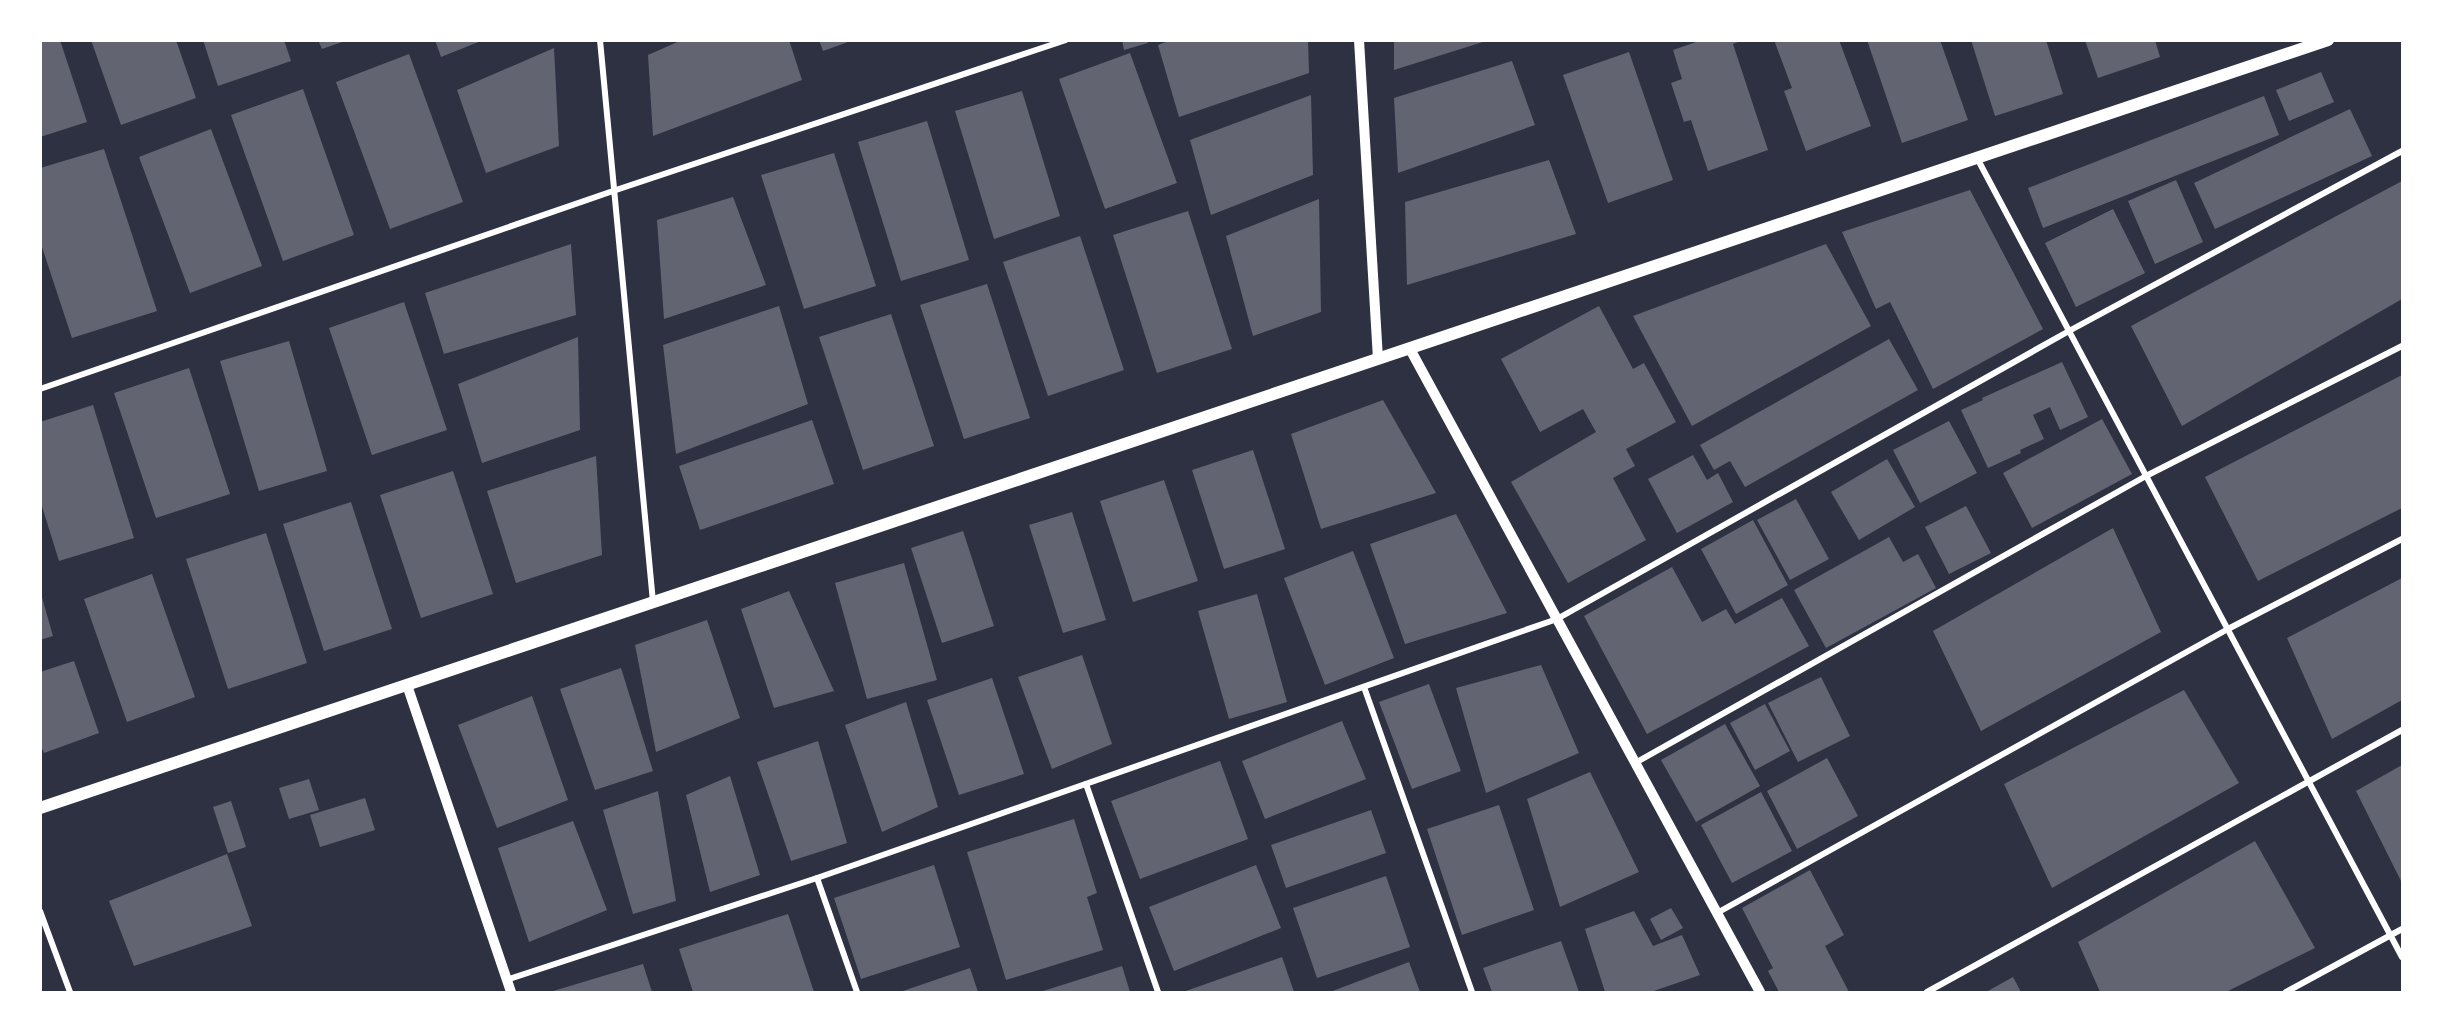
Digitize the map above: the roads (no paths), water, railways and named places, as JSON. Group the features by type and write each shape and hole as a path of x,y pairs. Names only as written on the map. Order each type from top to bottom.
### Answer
{"main road":[{"path":"40,808 2328,40"}],"street":[{"path":"600,40 653,603"},
{"path":"40,389 613,192 1066,40"},
{"path":"1359,40 1378,359"},
{"path":"506,980 817,878 1557,619 2069,330 2403,151"},
{"path":"1977,158 2403,957"},
{"path":"1635,763 2146,476 2403,346"},
{"path":"1410,349 1760,993"},
{"path":"1717,913 2228,629 2403,539"},
{"path":"407,685 511,993"},
{"path":"1364,687 1472,993"},
{"path":"1927,993 2403,730"},
{"path":"1086,784 1158,993"},
{"path":"817,878 857,993"},
{"path":"40,910 70,993"},
{"path":"2286,993 2403,929"}]}
